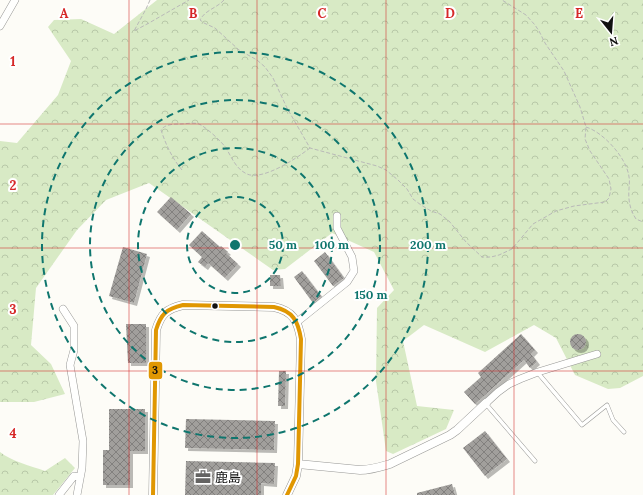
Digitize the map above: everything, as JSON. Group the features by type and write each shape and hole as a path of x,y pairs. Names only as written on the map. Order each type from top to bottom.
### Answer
{"street":[{"path":"0,26 15,0"},
{"path":"297,322 347,282 354,271 352,257 337,228 337,216"},
{"path":"153,495 156,330 159,321 165,313 173,307 183,305 282,308 293,316 297,322 301,339 298,464 296,476 287,495"},
{"path":"63,308 74,326 74,350 70,365 83,441 82,468 77,495"},
{"path":"298,464 360,470 380,468 450,435 498,392 520,378 597,354"},
{"path":"59,495 74,476 80,477"}],"lane":[{"path":"538,372 582,425 607,405 613,420 624,432"},
{"path":"486,403 535,461"}],"path":[{"path":"150,0 134,31 189,0"},
{"path":"224,0 222,3 202,15 200,20 215,28 239,50 257,60 265,67 273,78 287,108 310,148 378,166 386,170 407,189 413,199 432,211 440,214 449,221 466,242 479,254 482,256 491,257 499,255 512,248 533,224 556,211 574,206 605,202 609,198 611,189 609,179 590,151 585,139 586,127 580,107 564,71 539,31 526,15 502,0"},
{"path":"182,170 174,160 164,141 161,130 163,127 173,124 198,123 225,146 240,170 247,174 254,175 266,173 283,166 310,148"},
{"path":"586,127 602,137 619,153 630,177 628,197 631,210 636,219 643,222"}],"green space":[{"path":"157,0 643,0 643,376 620,388 608,389 575,375 556,338 534,325 485,352 424,325 403,341 417,406 454,410 446,429 393,454 386,451 376,381 377,308 394,290 374,252 332,233 285,269 273,270 149,183 106,200 77,230 36,288 31,345 51,364 65,394 34,402 0,402 0,141 17,143 58,95 71,61 48,27 54,20 81,19 114,34"},
{"path":"0,452 15,461 45,471 65,458 75,468 53,495 0,495"}],"building":[{"path":"171,197 191,214 177,230 157,212"},
{"path":"202,231 228,252 226,253 238,264 225,278 208,263 205,267 198,262 202,257 189,245"},
{"path":"123,247 147,254 134,303 109,296"},
{"path":"325,252 344,278 333,286 314,261"},
{"path":"302,271 321,296 313,303 294,277"},
{"path":"270,275 280,275 281,286 270,286"},
{"path":"126,324 146,324 146,363 128,363"},
{"path":"521,334 535,350 531,354 537,362 530,368 524,360 475,404 464,392 481,377 478,373"},
{"path":"575,334 581,334 586,339 584,348 581,350 575,350 570,345 570,339"},
{"path":"279,371 286,371 285,406 278,406"},
{"path":"109,409 145,409 145,451 130,451 130,485 103,485 103,450 109,450"},
{"path":"186,419 275,421 274,450 185,448"},
{"path":"485,431 507,459 485,476 463,448"},
{"path":"186,461 275,463 274,484 261,483 261,495 185,495"},
{"path":"452,484 455,495 417,495 417,493"}],"transit line":[{"name":"3","path":"153,495 156,330 162,316 168,310 183,305 274,307 286,311 294,318 301,339 298,464 296,476 287,495"}],"place":[{"name":"鹿島","path":"203,477"}]}
